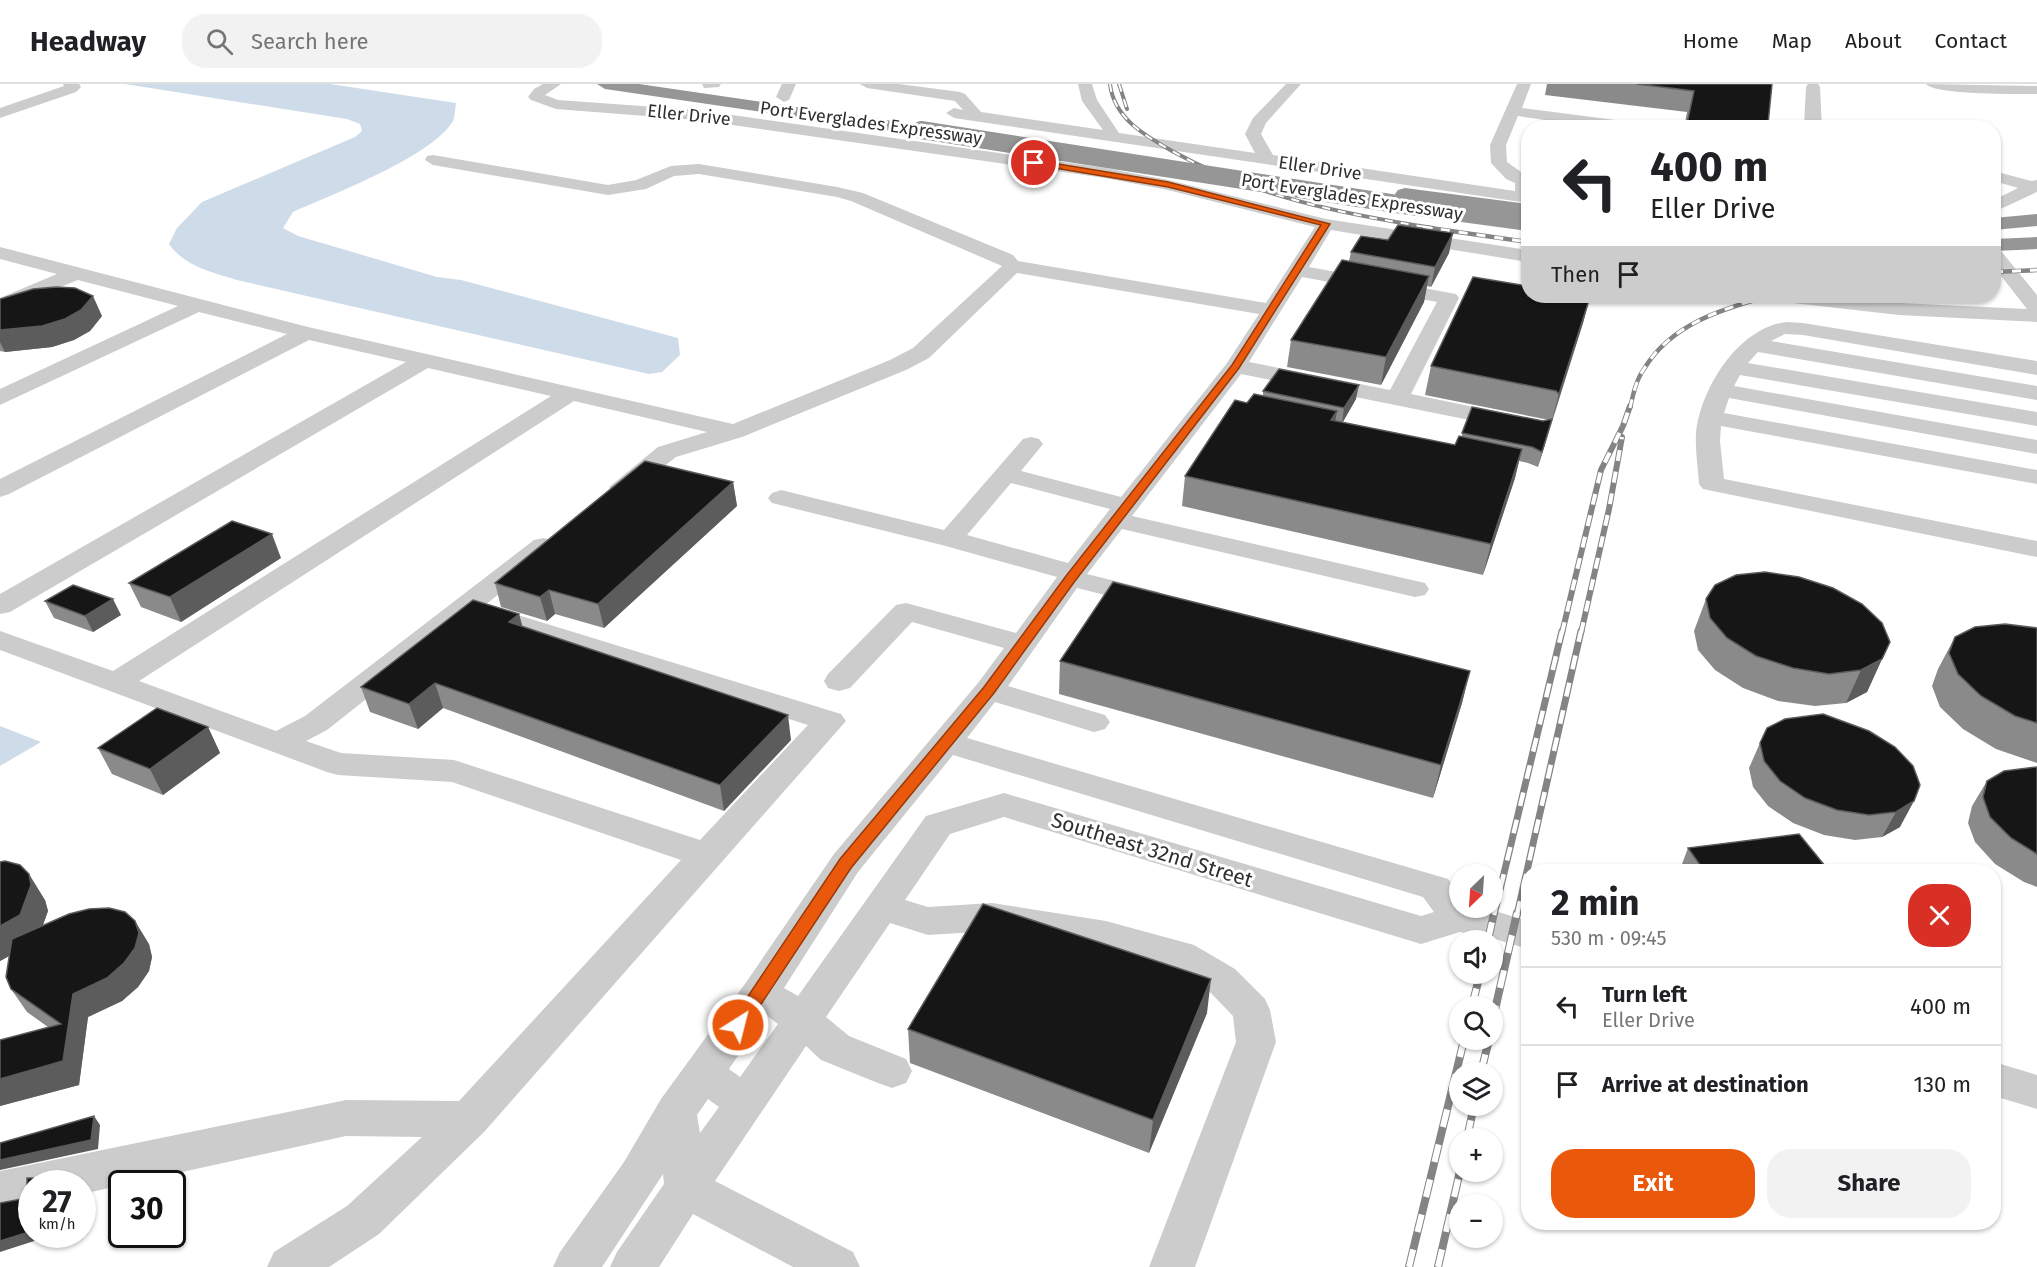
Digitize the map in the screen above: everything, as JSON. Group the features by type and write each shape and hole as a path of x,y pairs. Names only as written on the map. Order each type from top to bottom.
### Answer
{"highway":[{"name":"Port Everglades Expressway","path":"605,84 927,126 1405,194 1521,202"},
{"name":"Port Everglades Expressway","path":"707,84 786,91 927,126 1413,207 1521,221"},
{"path":"2001,223 2037,220"},
{"path":"2001,230 2037,228"},
{"path":"2001,252 2037,243"},
{"path":"2001,256 2036,267"}],"street":[{"path":"0,113 63,93 74,87 70,84"},
{"name":"Eller Drive","path":"554,84 539,92 536,97 556,104 697,115 1079,169 1168,185 1326,224 1521,255"},
{"path":"867,84 960,97 976,117"},
{"path":"934,93 948,84"},
{"path":"1079,169 1112,137 1111,129 1090,101 1085,84"},
{"path":"1267,160 1253,134 1259,121 1294,84"},
{"path":"1521,180 1512,175 1499,163 1498,146 1524,84"},
{"path":"1933,84 2037,90"},
{"path":"1812,120 1813,87"},
{"path":"1512,112 1595,110"},
{"path":"1512,112 1521,120"},
{"path":"1512,112 1576,120"},
{"name":"Eller Drive","path":"954,113 1490,193 1521,201"},
{"path":"433,160 608,190 640,185 671,171 699,168 837,192 857,197 1006,259 1012,266 1270,310"},
{"path":"1490,193 1498,177 1512,175"},
{"path":"2001,178 2035,186"},
{"path":"2001,203 2035,186"},
{"path":"576,1267 639,1176 676,1112 761,992 846,863 989,690 1121,513 1218,407 1236,366 1326,224"},
{"path":"0,253 306,333 734,432"},
{"path":"2001,262 2037,308"},
{"path":"602,501 668,452 734,432 898,365 921,353 1012,266"},
{"path":"1295,270 1449,298 1397,399"},
{"path":"0,306 77,273"},
{"path":"1846,303 1899,309 2037,316"},
{"path":"0,398 198,305"},
{"path":"2037,368 1790,328 1782,329 1754,345 1733,367 1721,390 1709,429 1712,484 2037,549"},
{"path":"0,489 306,333"},
{"path":"1754,345 2037,393"},
{"path":"0,606 424,361"},
{"path":"1236,366 1528,424"},
{"path":"1733,367 2037,419"},
{"path":"1721,390 2037,447"},
{"path":"115,683 570,394"},
{"path":"1713,418 2037,477"},
{"path":"950,539 1031,444"},
{"path":"1005,474 1121,513 1414,589"},
{"path":"781,498 950,539 1072,576 1173,603"},
{"path":"278,743 316,723 462,607 565,530"},
{"path":"290,1267 363,1220 469,1119 706,855 830,721 462,607"},
{"path":"839,681 906,611 1023,644"},
{"path":"0,639 338,764 454,771 706,855"},
{"path":"989,690 1094,722"},
{"name":"Southeast 32nd Street","path":"945,742 1435,888 1449,905"},
{"name":"Southeast 32nd Street","path":"633,1267 938,825 1004,806 1421,930 1460,918 1521,933"},
{"path":"882,907 928,921 992,917 1106,935 1181,955 1222,980 1251,1010 1256,1041 1172,1267"},
{"path":"761,992 803,1020 835,1048 892,1071"},
{"path":"703,1074 746,1103"},
{"path":"2001,1081 2037,1092"},
{"path":"676,1112 686,1188 837,1267"},
{"path":"96,1171 346,1118 469,1119"},
{"path":"0,1191 18,1188"}],"water":[{"path":"125,84 330,84 456,103 453,121 425,148 380,173 293,212 283,228 298,236 437,277 461,280 678,338 680,355 662,372 649,374 237,280 200,268 175,252 169,244 177,228 202,202 355,137 362,131 360,124 347,119"},
{"path":"0,726 41,742 0,766"}],"building":[{"path":"1637,84 1772,84 1768,120 1688,120 1694,91"},
{"path":"1398,225 1453,233 1435,267 1351,252 1361,236 1388,240"},
{"path":"1342,260 1429,276 1386,357 1291,340"},
{"path":"1473,277 1521,285 1521,303 1588,303 1559,394 1556,391 1431,366"},
{"path":"75,288 93,296 81,310 65,319 42,326 0,330 0,299 33,289"},
{"path":"1279,369 1359,385 1344,408 1263,391"},
{"path":"1254,394 1337,411 1331,420 1455,445 1459,436 1522,449 1491,544 1185,476 1235,400 1247,403"},
{"path":"1472,407 1543,421 1552,419 1542,452 1532,447 1462,433"},
{"path":"645,461 733,482 598,604 549,590 540,597 495,583"},
{"path":"232,521 272,534 170,597 129,583"},
{"path":"1765,572 1799,577 1833,588 1862,604 1882,623 1890,642 1882,659 1861,670 1829,674 1793,668 1756,656 1727,638 1710,618 1706,599 1715,585 1736,575"},
{"path":"1113,582 1470,671 1441,765 1060,661"},
{"path":"73,585 113,599 85,616 45,601"},
{"path":"473,600 519,614 509,622 788,715 720,785 435,683 409,704 361,687"},
{"path":"2005,624 2037,628 2037,723 2015,716 1981,696 1958,674 1949,653 1955,637 1975,627"},
{"path":"157,708 208,727 150,769 98,748"},
{"path":"1823,714 1869,731 1895,747 1913,766 1920,785 1914,801 1896,812 1869,815 1837,810 1805,798 1780,781 1764,761 1760,743 1767,728 1785,719"},
{"path":"2037,767 2037,854 2011,838 1990,817 1983,797 1987,781 2004,771"},
{"path":"1799,834 1823,864 1699,864 1688,848"},
{"path":"0,862 20,865 29,874 31,885 20,915 0,926"},
{"path":"983,904 1211,979 1153,1120 908,1029"},
{"path":"109,908 125,912 135,921 139,933 135,948 124,963 107,978 73,994 63,1061 0,1079 0,1040 61,1024 11,989 6,977 12,939 69,914 89,909"},
{"path":"94,1116 91,1140 0,1160 0,1143"},
{"path":"18,1200 18,1235 0,1241 0,1203"}],"railway":[{"path":"1110,84 1117,107 1132,124 1161,145 1203,167 1234,180 1299,201 1433,228"},
{"path":"1119,84 1127,109"},
{"path":"1423,227 1521,241"},
{"path":"2001,272 2037,270"},
{"path":"1630,408 1641,373 1655,353 1668,340 1699,320 1746,303"},
{"path":"1562,633 1601,470 1623,426 1630,406"},
{"path":"1581,633 1609,509 1622,437"},
{"path":"1503,877 1562,631"},
{"path":"1528,864 1581,631"},
{"path":"1517,915 1521,897"},
{"path":"1498,996 1517,913"},
{"path":"1490,930 1493,918"},
{"path":"1474,996 1478,984"},
{"path":"1409,1267 1462,1050"},
{"path":"1484,1062 1486,1050"},
{"path":"1469,1128 1472,1116"},
{"path":"1438,1267 1457,1182"}],"route":[{"path":"738,1025 846,863 989,690 1070,578 1236,366 1326,224 1168,185 1034,163"}]}
